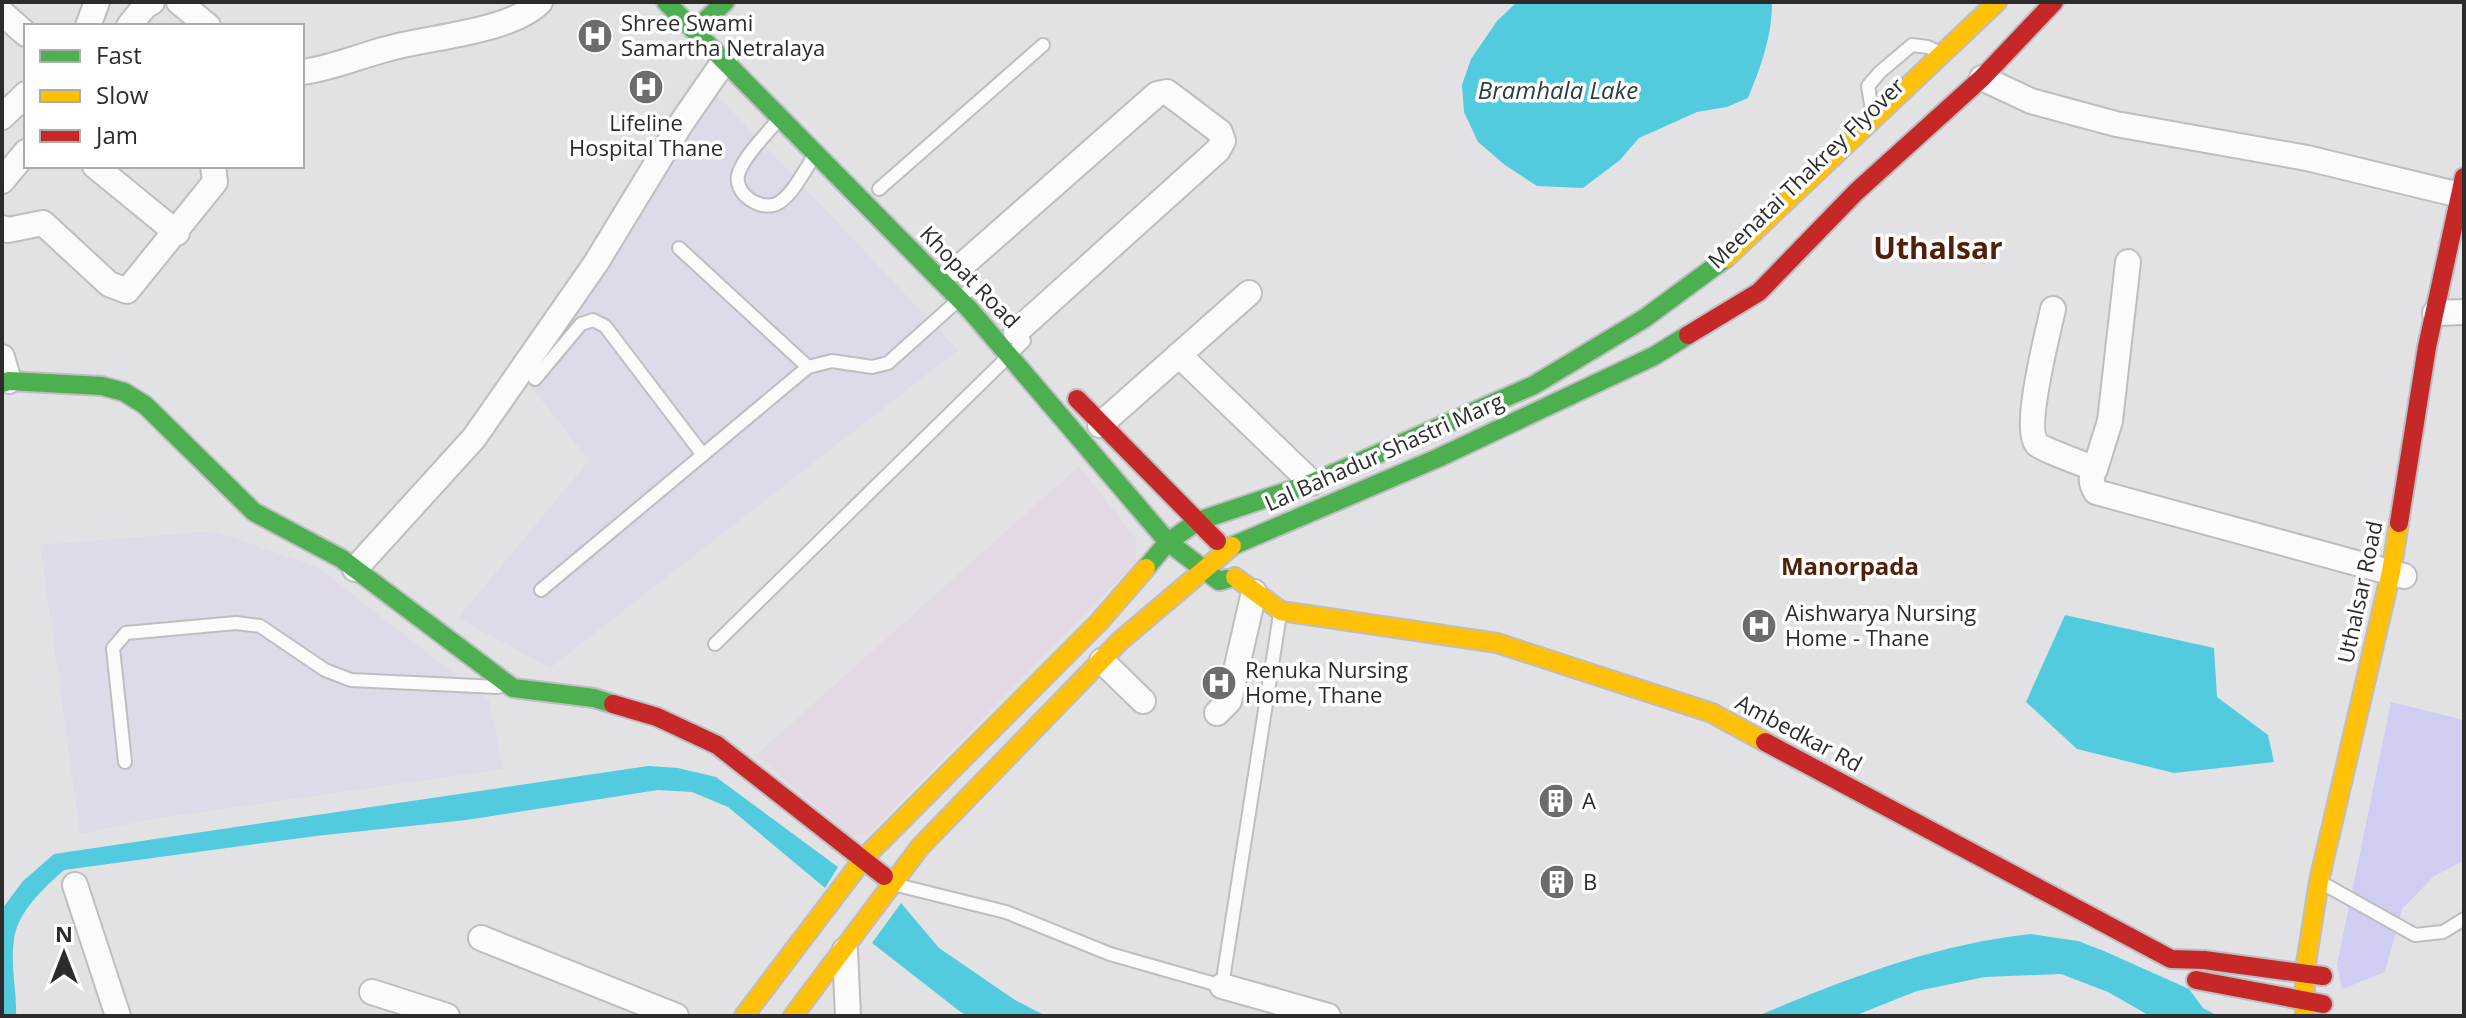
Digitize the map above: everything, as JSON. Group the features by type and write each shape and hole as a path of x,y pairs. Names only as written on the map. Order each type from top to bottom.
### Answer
{"main road":[{"name":"Khopat Road","path":"666,2 959,299 1018,340 1168,542 1219,581 1245,585"},
{"path":"694,2 716,21"},
{"path":"695,30 716,21 725,2"},
{"name":"Lal Bahadur Shastri Marg","path":"744,1016 864,858 1099,622 1168,542 1198,521 1312,483 1534,385 1629,328 1736,251 1997,2"},
{"name":"Meenatai Thakrey Flyover","path":"1842,174 2017,2"},
{"name":"Lal Bahadur Shastri Marg","path":"793,1016 920,847 1120,641 1236,542 1438,458 1654,356 1759,292 1856,192 1982,78 2054,2"},
{"name":"Uthalsar Road","path":"2314,1009 2318,970 2319,881 2364,727 2399,574 2405,487 2427,347 2452,313 2462,189"},
{"path":"1629,328 1678,320 1654,356"},
{"path":"5,382 102,386 124,392 145,405 254,512 355,569 513,688 594,698 657,717 717,745 864,858 893,884"},
{"path":"1063,384 1236,562 1245,585"},
{"path":"2405,487 2425,492"},
{"path":"2399,574 2415,536"},
{"name":"Ambedkar Rd","path":"1245,585 1281,611 1497,643 1712,713 2171,959 2318,970"},
{"path":"2363,773 2364,727"},
{"path":"2171,959 2197,981 2314,1009"}],"street":[{"path":"89,24 97,2"},
{"path":"131,24 152,2"},
{"path":"179,2 206,24"},
{"path":"304,71 389,48 505,22 530,13 540,2"},
{"path":"2,13 24,32"},
{"path":"355,569 474,438 596,263 680,125 725,60"},
{"path":"1982,78 2031,101 2116,124 2462,189"},
{"path":"966,278 1157,94 1167,92 1220,132 1223,141 1218,150 1018,340"},
{"path":"2,181 24,154"},
{"path":"97,168 177,233"},
{"path":"2,228 8,230 43,223 109,284 127,291 177,233 215,182 212,168"},
{"path":"2128,262 2110,421 2091,475 2092,487 2096,492 2399,574"},
{"path":"1100,425 1249,293"},
{"path":"2053,309 2033,411 2033,435 2039,446 2095,469"},
{"path":"1179,355 1312,483"},
{"path":"2,357 5,382"},
{"path":"1217,713 1229,701 1245,585"},
{"path":"1102,661 1143,701"},
{"path":"75,885 118,1016"},
{"path":"481,938 676,1016"},
{"path":"845,950 848,1016"},
{"path":"1222,986 1328,1016"},
{"path":"372,992 447,1016"}],"lane":[{"path":"879,189 1043,45"},
{"path":"1876,116 1868,86 1880,72 1912,45 1928,47 1941,55"},
{"path":"780,116 741,168 738,182 742,192 760,204 771,206 780,202 816,153"},
{"path":"679,248 808,367"},
{"path":"541,590 808,367 832,361 872,367 888,363 959,299 966,278"},
{"path":"535,379 581,324 593,320 605,326 703,455"},
{"path":"715,644 1018,340"},
{"path":"893,884 1006,912 1110,954 1222,986 1281,611"},
{"path":"125,762 113,648 126,633 236,623 260,626 325,670 351,680 513,688"},
{"path":"2319,881 2415,935 2443,932 2464,919"}],"shaded area":[{"path":"696,73 958,350 550,668 458,618 589,461 515,366"},
{"path":"1079,466 1136,539 1136,562 869,834 852,836 756,755"},
{"path":"212,531 316,566 489,701 504,769 153,819 80,834 40,545"},
{"path":"2391,702 2464,720 2464,860 2433,877 2402,909 2385,972 2342,989 2337,965"}],"water":[{"name":"Bramhala Lake","path":"1517,2 1772,2 1772,15 1768,39 1748,98 1727,107 1697,112 1639,138 1620,160 1583,188 1537,186 1478,142 1464,112 1462,85 1471,59 1497,21"},
{"path":"2065,615 2214,648 2217,697 2268,735 2274,762 2174,773 2077,749 2026,702"},
{"path":"648,766 678,768 716,777 838,867 825,888 728,807 692,792 658,790 466,820 316,836 64,870 33,901 20,920 13,949 16,1016 2,1016 2,909 23,881 54,854"},
{"path":"901,903 939,948 1015,1000 1046,1016 967,1016 872,943"},
{"path":"2031,934 2078,941 2104,951 2189,989 2203,1008 2218,1016 2150,1016 2108,992 2061,974 1985,977 1917,991 1854,1016 1758,1016 1892,965 1960,946"}],"traffic: fast":[{"path":"666,2 970,310 1168,542 1219,581 1227,579"},
{"path":"695,30 725,2"},
{"path":"1146,568 1168,542 1198,521 1312,483 1534,385 1645,318 1725,259"},
{"path":"1232,546 1438,458 1654,356 1688,335"},
{"path":"2,383 102,386 124,392 145,405 254,512 342,559 513,688 594,698 613,704"}],"traffic: slow":[{"path":"1725,259 1997,2"},
{"path":"2305,1016 2305,970 2319,881 2391,572 2399,523"},
{"path":"793,1016 920,847 1120,641 1232,546"},
{"path":"744,1016 864,858 1099,622 1146,568"},
{"path":"1235,577 1281,611 1497,643 1712,713 1765,742"}],"traffic: jam":[{"path":"1688,335 1759,292 1856,192 1982,78 2054,2"},
{"path":"2399,523 2427,347 2464,177"},
{"path":"1077,399 1217,541"},
{"path":"613,704 657,717 717,745 884,876"},
{"path":"1765,742 2171,959 2204,960 2323,976"},
{"path":"2196,980 2323,1004"}],"place":[{"name":"Shree Swami Samartha Netralaya","path":"595,36"},
{"name":"Lifeline Hospital Thane","path":"646,87"},
{"name":"Aishwarya Nursing Home - Thane","path":"1759,626"},
{"name":"Renuka Nursing Home, Thane","path":"1219,683"},
{"name":"A","path":"1556,801"},
{"name":"B","path":"1557,882"}],"district":[{"name":"Uthalsar","path":"1938,249"},
{"name":"Manorpada","path":"1850,567"}]}
